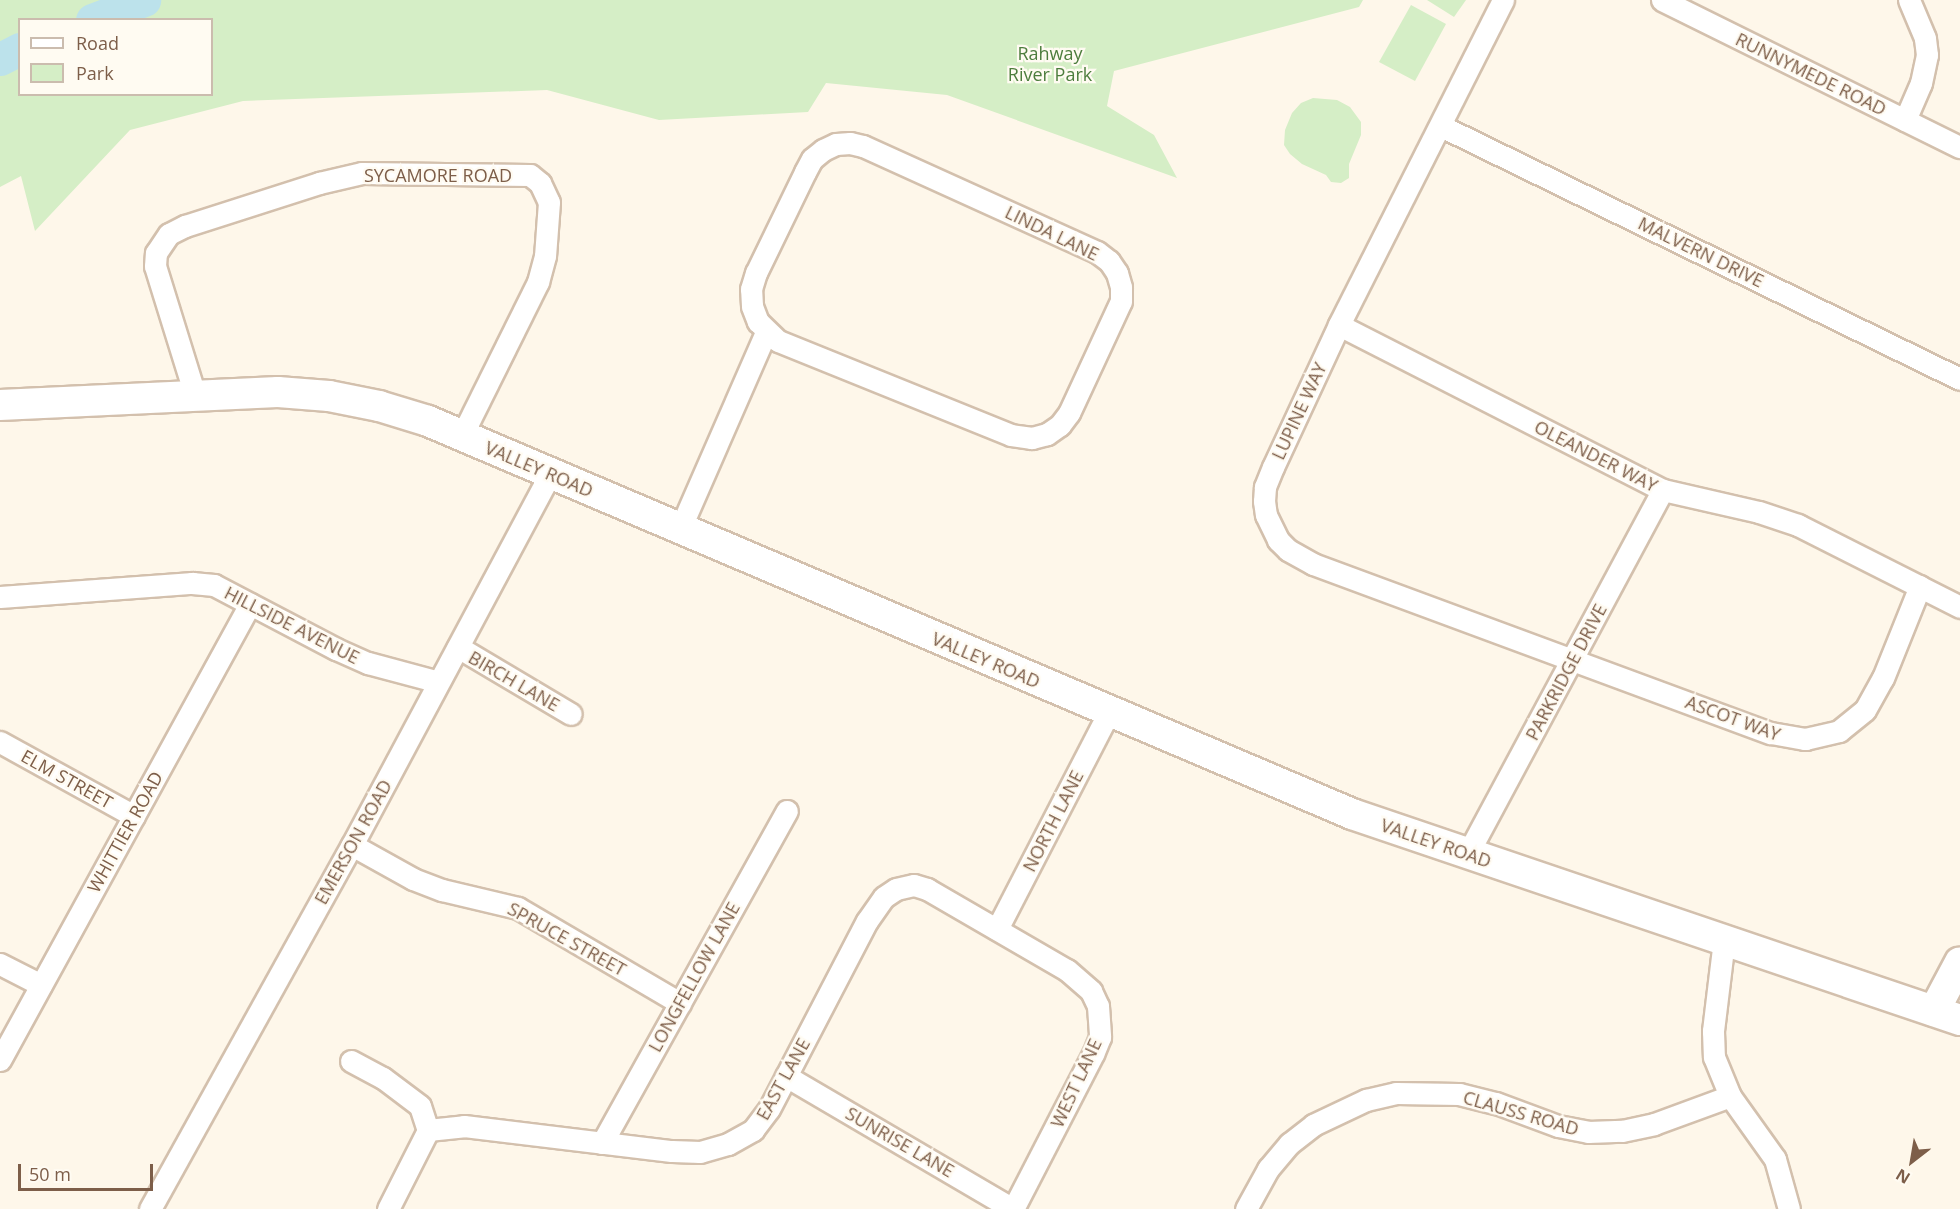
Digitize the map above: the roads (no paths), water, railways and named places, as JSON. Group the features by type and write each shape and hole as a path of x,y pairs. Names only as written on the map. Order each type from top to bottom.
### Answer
{"street":[{"name":"LUPINE WAY","path":"1503,0 1339,325 1265,487 1266,515 1278,540 1288,550 1313,564 1572,660"},
{"name":"RUNNYMEDE ROAD","path":"1662,0 1960,147"},
{"path":"1905,120 1921,83 1927,55 1925,38 1909,0"},
{"name":"MALVERN DRIVE","path":"1441,126 1960,379"},
{"name":"LINDA LANE","path":"836,144 863,146 1097,252 1113,267 1121,287 1118,311 1069,413 1053,429 1032,438 1011,435 788,346 766,332 752,306 751,289 756,273 812,159 836,144"},
{"name":"SYCAMORE ROAD","path":"195,395 155,266 156,253 169,234 185,226 319,183 362,173 530,175 540,183 549,202 549,222 543,265 538,282 462,435"},
{"name":"OLEANDER WAY","path":"1339,325 1663,490 1759,512 1798,525 1960,607"},
{"path":"680,529 766,332"},
{"name":"VALLEY ROAD","path":"0,405 278,392 329,396 380,406 428,421 1352,814 1947,1016"},
{"name":"EMERSON ROAD","path":"150,1209 352,844 550,473"},
{"name":"PARKRIDGE DRIVE","path":"1468,854 1663,490"},
{"name":"HILLSIDE AVENUE","path":"0,597 192,583 214,585 336,650 368,663 440,681"},
{"name":"ASCOT WAY","path":"1572,660 1771,733 1788,738 1822,737 1846,726 1865,710 1883,678 1920,586"},
{"name":"WHITTIER ROAD","path":"0,1060 250,604"},
{"name":"BIRCH LANE","path":"458,647 571,714"},
{"name":"NORTH LANE","path":"997,929 1109,712"},
{"name":"ELM STREET","path":"0,742 134,816"},
{"name":"LONGFELLOW LANE","path":"602,1143 787,811"},
{"name":"SPRUCE STREET","path":"352,844 413,879 442,890 518,908 680,1003"},
{"name":"EAST LANE","path":"428,1130 464,1126 700,1152 728,1144 753,1130 769,1109 867,921 884,897 896,889 914,885 927,888 997,929"},
{"name":"WEST LANE","path":"997,929 1067,970 1091,991 1101,1018 1100,1037 1093,1054 1013,1209"},
{"path":"1724,940 1713,1031 1714,1057 1731,1096 1775,1159 1789,1209"},
{"path":"1947,1016 1960,962"},
{"path":"0,964 41,985"},
{"path":"351,1061 383,1078 420,1106 428,1130 388,1209"},
{"name":"SUNRISE LANE","path":"786,1076 1013,1209"},
{"name":"CLAUSS ROAD","path":"1246,1209 1268,1169 1289,1144 1313,1125 1366,1100 1396,1093 1429,1091 1460,1094 1496,1103 1558,1126 1588,1132 1622,1131 1654,1124 1731,1096"}],"waterway":[{"path":"97,18 144,0"},
{"path":"0,59 18,50"}],"park label":[{"name":"Rahway River Park","path":"1050,64"}]}
